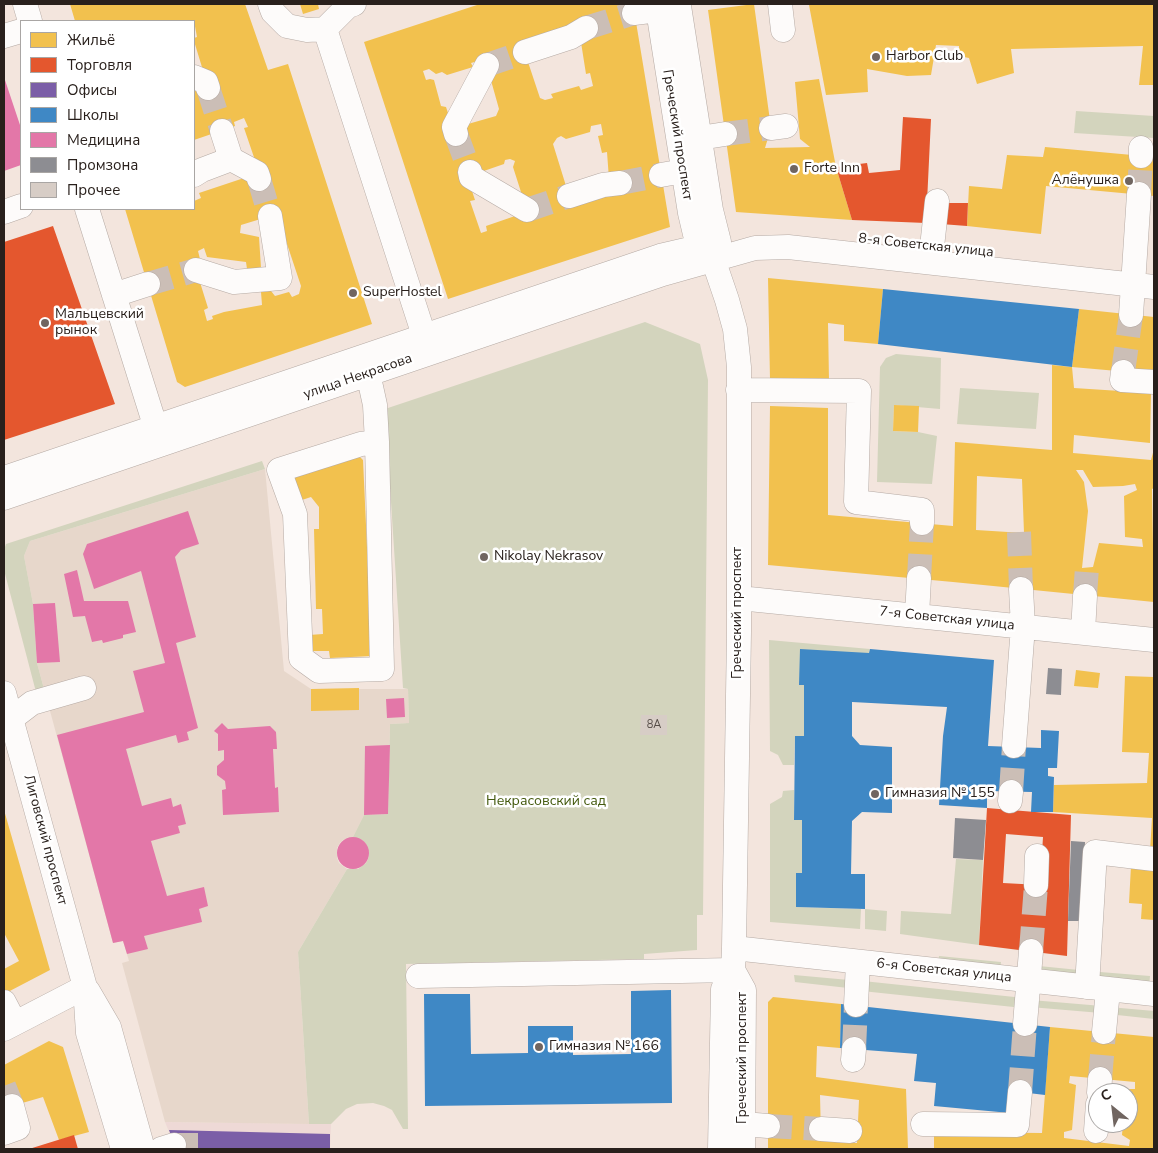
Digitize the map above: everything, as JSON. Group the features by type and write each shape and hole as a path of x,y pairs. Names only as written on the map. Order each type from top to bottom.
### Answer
{"street":[{"path":"25,4 30,20"},
{"path":"270,4 273,12 287,26 306,30 325,28 350,4"},
{"path":"780,4 783,30"},
{"path":"634,13 665,6"},
{"name":"Греческий проспект","path":"665,6 700,138 711,210 710,249"},
{"name":"Греческий проспект","path":"665,6 672,173 690,213 710,249 735,329 738,367 739,598 734,959 744,990 743,1149"},
{"path":"325,28 427,344"},
{"path":"525,52 571,37 586,28"},
{"path":"4,36 20,31"},
{"path":"456,134 454,127 487,65"},
{"path":"222,131 231,159 257,173 259,179"},
{"path":"700,138 725,134"},
{"path":"195,174 231,159"},
{"path":"470,172 471,177 527,210"},
{"path":"569,196 603,185 620,183"},
{"path":"1130,315 1144,278 1139,194"},
{"path":"932,247 937,201"},
{"path":"4,212 20,206"},
{"path":"91,210 114,295 158,436"},
{"path":"196,270 234,282 280,278 270,216"},
{"name":"8-я Советская улица","path":"710,249 751,236 786,231 932,247 1144,278"},
{"name":"8-я Советская улица","path":"710,249 788,247 1144,278"},
{"name":"улица Некрасова","path":"4,498 158,436 427,344 662,274 710,249"},
{"path":"114,295 148,284"},
{"name":"улица Некрасова","path":"4,478 158,436 368,373 427,344"},
{"path":"1123,372 1122,380 1154,382"},
{"path":"368,373 375,405 377,442 382,669 319,671 300,658 295,514 280,470 361,444 377,442"},
{"path":"738,390 859,390 856,502 922,510 922,523"},
{"path":"917,616 919,578"},
{"path":"1014,746 1023,626 1022,589"},
{"path":"1083,632 1085,596"},
{"name":"7-я Советская улица","path":"739,598 1154,640"},
{"path":"8,721 32,703 84,688"},
{"name":"Лиговский проспект","path":"4,693 8,721 86,987 109,1027 127,1149"},
{"path":"1104,1032 1097,988 1095,852 1154,859"},
{"path":"1036,885 1037,856"},
{"path":"1025,1024 1031,951"},
{"name":"Греческий проспект","path":"720,1149 723,989 734,959"},
{"name":"6-я Советская улица","path":"418,976 734,959 858,962 1154,994"},
{"path":"856,1005 858,962"},
{"path":"4,1002 9,1026 86,987"},
{"path":"924,1124 1017,1125 1020,1092"},
{"path":"9,1149 4,1133 18,1128 12,1106"},
{"path":"743,1124 768,1126"},
{"path":"821,1129 850,1131"}],"shaded area":[{"path":"265,469 284,671 311,689 408,689 409,723 390,724 388,814 364,815 353,837 340,843 337,848 337,858 339,863 347,869 298,952 309,1124 165,1122 122,963 129,961 123,941 113,943 37,663 33,604 24,556 30,541"},
{"path":"165,1122 331,1124 330,1149 176,1149"}],"green space":[{"path":"1076,111 1154,116 1154,138 1074,133"},
{"name":"Некрасовский сад","path":"645,322 700,344 708,380 703,915 697,915 697,950 644,954 644,959 406,964 408,1129 403,1129 392,1110 373,1103 357,1104 346,1109 331,1124 309,1124 298,952 347,869 358,869 368,859 369,854 366,844 362,840 353,837 364,815 388,814 390,724 409,723 408,689 403,688 385,409"},
{"path":"896,354 941,358 940,409 894,405 893,431 918,432 937,436 932,484 877,482 880,367 886,358"},
{"path":"960,388 1039,393 1036,429 957,424"},
{"path":"262,461 265,469 30,541 24,556 33,604 37,663 44,689 36,692 4,570 4,550 6,544"},
{"path":"769,640 870,649 869,653 799,685 804,685 804,736 795,737 794,765 783,765 778,755 770,751"},
{"path":"794,790 794,820 802,820 802,873 796,873 796,907 861,909 860,929 770,922 770,804 782,797 783,791"},
{"path":"956,859 983,860 979,945 900,934 901,911 951,914"},
{"path":"865,909 887,911 886,931 865,929"},
{"path":"939,956 1001,962 1000,970 938,964"},
{"path":"1039,966 1079,970 1079,978 1039,975"},
{"path":"1100,972 1150,976 1149,987 1099,982"},
{"path":"794,975 849,980 848,988 795,982"},
{"path":"863,981 1024,998 1023,1008 862,991"},
{"path":"1031,1000 1102,1006 1101,1013 1030,1007"},
{"path":"1109,1007 1154,1011 1154,1019 1108,1014"}],"building: Жильё":[{"path":"70,4 245,4 268,70 288,64 372,324 185,387 177,382 125,210 195,210 195,201 201,198 199,193 253,175 258,169 244,128 248,127 244,118 234,122 235,126 195,140 195,86 205,77 195,44 195,38 197,37 195,20 75,20","holes":["277,214 301,286 299,294 292,297 289,292 275,296 271,291 261,292 262,305 224,312 212,316 213,319 207,321 204,310 208,308 194,263 200,259 198,251 204,248 207,257 246,262 247,269 261,268 259,237 240,233 241,225"]},
{"path":"300,4 318,4 319,9 303,14"},
{"path":"480,4 633,4 670,227 448,299 364,42","holes":["580,36 586,74 590,73 593,86 581,90 579,86 551,94 553,98 545,100 540,98 523,47","485,59 499,109 496,116 461,126 450,119 446,107 441,106 434,80 426,80 423,71 429,69 436,74 442,72 447,75 473,67 471,63","601,124 603,135 598,136 602,153 607,152 609,179 571,202 553,144 561,136 566,139 590,132 591,126","505,160 515,161 513,167 529,217 519,220 518,215 486,226 487,231 481,233 470,201 475,200 469,182 478,173 504,164"]},
{"path":"754,4 771,128 765,148 810,147 800,139 795,82 819,79 836,167 852,220 736,212 708,10"},
{"path":"1154,4 1154,85 1139,85 1143,46 1011,49 1014,73 977,84 969,58 959,56 959,46 936,45 931,75 907,76 867,69 868,92 826,95 809,5"},
{"path":"1045,147 1154,157 1154,196 1046,186 1041,234 967,226 969,186 1002,189 1007,155 1043,157"},
{"path":"768,278 883,289 878,344 844,341 844,325 828,323 829,381 770,379"},
{"path":"1079,309 1154,317 1154,373 1072,367"},
{"path":"1052,365 1072,367 1074,388 1151,393 1150,443 1074,435 1073,453 1151,460 1154,449 1154,488 1152,489 1154,602 768,565 770,406 828,408 828,515 953,526 955,442 1052,450","holes":["1076,470 1083,470 1093,487 1135,484 1137,490 1124,496 1125,537 1142,539 1143,547 1099,543 1093,567 1082,568 1088,511 1084,482","977,476 1022,479 1024,533 976,530"]},
{"path":"894,405 919,406 918,432 893,431"},
{"path":"358,455 363,460 372,656 330,658 329,651 309,651 309,635 323,634 322,609 316,609 314,529 319,529 319,507 311,497 299,501 290,478"},
{"path":"1076,670 1100,673 1098,688 1074,686"},
{"path":"1125,676 1154,677 1154,852 1150,851 1152,818 1053,812 1054,785 1147,783 1149,753 1122,752"},
{"path":"359,688 359,710 311,711 311,689"},
{"path":"4,810 50,970 4,994 4,969 19,961 4,933"},
{"path":"1131,866 1154,868 1154,920 1141,919 1142,904 1129,903"},
{"path":"773,997 841,1004 840,1048 817,1046 816,1077 906,1089 908,1149 768,1149 768,1002","holes":["820,1095 859,1100 857,1143 851,1143 851,1139 821,1137"]},
{"path":"1050,1027 1154,1037 1154,1149 934,1149 934,1132 1042,1133"},
{"path":"49,1041 63,1047 89,1132 59,1140 43,1097 5,1108 4,1122 4,1065"}],"building: Торговля":[{"path":"903,117 931,119 926,223 852,220 836,167 867,163 869,173 900,170"},
{"path":"943,203 968,203 967,226 941,224"},
{"name":"Мальцевский рынок","path":"53,226 115,404 4,440 4,242"},
{"path":"987,808 1071,815 1067,956 979,945","holes":["1006,834 1043,837 1040,885 1003,883"]},
{"path":"74,1135 78,1149 29,1149"}],"building: Офисы":[{"path":"169,1130 330,1134 330,1149 176,1149"}],"building: Школы":[{"path":"883,289 1079,309 1072,367 878,344"},
{"path":"800,649 869,653 870,649 994,660 988,746 1041,748 1041,730 1059,731 1057,768 1048,768 1048,776 1054,777 1053,812 1031,812 1032,792 987,791 987,808 939,805 943,736 947,707 852,702 852,736 860,745 892,747 892,813 862,812 852,821 851,874 865,874 865,909 796,907 796,873 802,873 802,820 794,820 795,736 804,736 804,685 799,685"},
{"path":"671,990 672,1103 425,1106 424,994 470,994 471,1054 528,1053 528,1026 573,1026 573,1055 631,1054 631,991"},
{"path":"841,1004 1050,1027 1045,1095 1012,1091 1010,1113 934,1106 936,1083 914,1081 917,1054 840,1048"}],"building: Медицина":[{"path":"4,77 20,125 20,165 4,171"},
{"path":"188,511 199,544 181,550 175,557 196,637 176,643 198,728 187,732 189,740 178,743 176,735 126,749 142,806 171,798 173,807 181,804 186,824 178,826 180,833 151,841 167,896 204,887 208,906 199,909 202,922 144,936 148,949 127,954 123,941 113,943 57,735 144,712 133,671 165,663 141,571 94,589 83,554 87,544"},
{"path":"77,570 84,601 128,601 136,632 123,635 123,638 103,643 102,640 92,642 85,616 73,617 64,574"},
{"path":"55,603 60,662 37,663 33,604"},
{"path":"404,698 405,717 387,718 386,699"},
{"path":"222,723 228,729 270,726 276,732 277,749 273,749 275,788 278,787 279,812 223,815 222,790 226,789 225,781 217,775 217,766 224,760 224,750 218,751 218,734 214,731"},
{"path":"390,745 388,814 364,815 365,746"},
{"path":"353,837 365,841 369,853 365,865 353,869 341,865 337,853 341,841"}],"building: Промзона":[{"path":"1048,668 1062,669 1061,695 1046,694"},
{"path":"955,818 986,820 983,860 953,858"},
{"path":"1071,841 1085,842 1083,921 1068,921"}],"building: Прочее":[{"path":"641,715 667,715 667,735 640,735"}],"tunnel":[{"path":"586,28 634,13"},
{"path":"487,65 525,52"},
{"path":"208,88 222,131"},
{"path":"725,134 771,128"},
{"path":"456,134 470,172"},
{"path":"1139,194 1141,156"},
{"path":"620,183 661,175"},
{"path":"259,179 270,216"},
{"path":"527,210 569,196"},
{"path":"148,284 196,270"},
{"path":"1123,372 1131,315"},
{"path":"919,578 922,523"},
{"path":"1019,532 1021,589"},
{"path":"1085,596 1087,567"},
{"path":"1011,792 1014,746"},
{"path":"1031,951 1036,885"},
{"path":"854,1049 856,1005"},
{"path":"1020,1092 1025,1024"},
{"path":"1100,1079 1104,1032"},
{"path":"4,1086 12,1106"},
{"path":"768,1126 821,1129"},
{"path":"174,1145 204,1145"}],"place":[{"name":"Harbor Club","path":"876,57"},
{"name":"Forte Inn","path":"794,169"},
{"name":"Алёнушка","path":"1129,181"},
{"name":"SuperHostel","path":"353,293"},
{"name":"Мальцевский рынок","path":"45,323"},
{"name":"Nikolay Nekrasov","path":"484,557"},
{"name":"Гимназия № 155","path":"875,794"},
{"name":"Гимназия № 166","path":"539,1047"}]}
